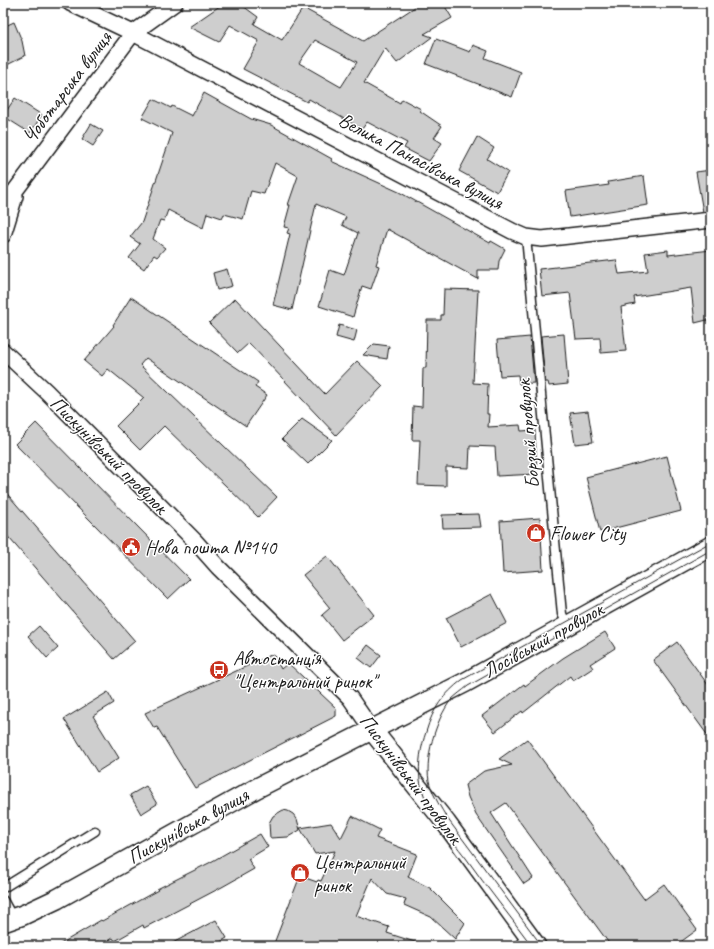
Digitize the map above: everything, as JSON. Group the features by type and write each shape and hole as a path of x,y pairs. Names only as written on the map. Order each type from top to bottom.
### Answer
{"street":[{"name":"Велика Панасівська вулиця","path":"70,3 133,32 526,237 542,239 711,220"},
{"name":"Чоботарська вулиця","path":"3,206 18,188 133,32 175,3"},
{"name":"Чоботарська вулиця","path":"3,235 18,188"},
{"name":"Пискунівський провулок","path":"3,351 85,431 350,698 372,730 446,823 528,942"},
{"name":"Лосівський провулок","path":"372,730 466,682 711,546"},
{"name":"Пискунівська вулиця","path":"8,920 57,899 257,788 372,730"}],"lane":[{"name":"Борзий провулок","path":"526,237 562,614 568,626"},
{"path":"3,888 95,831"},
{"path":"3,900 8,920"}],"building":[{"path":"224,3 239,3 258,17 254,24 282,40 303,8 363,41 421,3 443,3 452,18 424,34 432,37 397,63 385,48 364,83 400,103 402,99 421,109 420,111 442,126 434,138 442,143 429,161 404,148 407,143 367,122 362,129 309,99 307,102 243,69 259,41 230,25 219,42 189,27","holes":["315,40 357,62 341,87 299,63"]},
{"path":"14,22 22,41 25,56 3,67 3,27"},
{"path":"436,39 470,52 473,45 488,51 485,58 521,72 512,97 426,64"},
{"path":"204,93 251,119 271,125 332,159 331,161 399,192 490,243 491,241 505,249 499,261 498,270 478,270 478,279 387,229 376,265 379,266 371,289 362,286 353,317 319,306 330,270 344,275 358,233 342,225 346,217 316,204 292,310 273,305 290,234 287,233 289,228 284,227 290,205 288,205 298,176 275,163 264,194 251,191 243,219 224,214 222,218 207,213 203,228 168,210 164,221 160,220 153,239 165,248 157,257 154,255 144,269 129,258 140,244 130,237 142,222 172,133 142,118 153,99 192,116"},
{"path":"15,98 42,115 30,133 3,116"},
{"path":"91,124 103,131 93,146 82,139"},
{"path":"477,137 494,148 487,159 508,172 497,192 459,171"},
{"path":"711,170 711,211 703,212 696,172"},
{"path":"644,176 648,205 570,217 566,191 609,185 608,182"},
{"path":"668,250 668,255 711,250 711,319 695,323 691,288 634,297 635,304 621,307 626,351 601,353 600,338 576,339 570,293 542,296 539,269 616,260 619,274 648,271 645,253"},
{"path":"227,269 232,286 217,290 213,273"},
{"path":"444,289 478,290 473,383 488,384 488,427 520,425 521,431 535,430 537,474 497,476 495,447 470,446 469,468 446,467 446,486 418,485 420,440 412,440 413,406 422,407 423,368 426,368 427,320 441,320 441,315 443,315"},
{"path":"131,297 258,382 255,387 267,395 246,426 146,358 140,365 277,497 258,517 164,426 140,450 116,426 144,398 108,369 102,376 84,361 114,326 113,325"},
{"path":"235,298 325,394 357,361 383,386 336,435 249,343 238,353 209,323"},
{"path":"339,325 357,330 354,342 336,337"},
{"path":"564,334 568,384 549,386 548,382 545,382 541,336"},
{"path":"530,337 534,383 519,384 518,375 500,376 497,340"},
{"path":"374,344 389,346 387,359 363,355"},
{"path":"588,411 593,442 575,444 570,413"},
{"path":"302,419 332,440 308,464 282,439"},
{"path":"36,423 189,579 168,599 15,444"},
{"path":"667,456 681,511 600,532 586,477"},
{"path":"3,489 135,641 114,659 3,531"},
{"path":"479,514 481,527 443,528 442,515"},
{"path":"540,518 543,570 503,573 500,521"},
{"path":"327,556 374,615 342,640 322,615 330,608 303,575"},
{"path":"492,594 507,623 461,647 446,618"},
{"path":"39,626 58,648 47,658 28,636"},
{"path":"605,632 615,648 590,664 593,668 573,681 570,676 523,713 522,711 495,732 482,716 524,684 525,686 563,658"},
{"path":"677,642 711,689 711,740 653,660"},
{"path":"368,645 381,655 371,668 358,658"},
{"path":"273,654 281,669 288,663 336,708 336,716 195,788 157,727 154,728 145,713"},
{"path":"108,692 114,703 93,716 119,758 97,772 64,719"},
{"path":"527,739 644,899 664,884 697,930 675,946 611,946 506,803 491,813 533,878 524,884 476,815 468,797 465,785 484,771 512,765 499,759"},
{"path":"146,786 157,804 141,814 130,795"},
{"path":"283,810 293,814 297,819 300,830 288,837 270,838 269,823 273,816"},
{"path":"352,816 380,830 376,838 417,854 408,877 430,888 465,923 455,939 431,917 404,905 406,899 387,894 372,878 356,916 389,927 387,933 418,943 418,946 273,946 300,876 317,882 318,880 321,881 335,851 315,854 300,828 331,823 341,838"},
{"path":"260,834 268,847 248,859 254,869 222,887 144,928 143,925 115,941 113,938 100,946 57,946 101,920 102,921 158,890 157,889 209,863"},
{"path":"216,920 227,938 213,946 167,946"}],"tram line":[{"path":"532,946 445,831 426,801 419,774 420,755 429,723 435,709 449,691 462,680 711,542"},
{"path":"542,946 447,818 434,794 430,785 428,764 432,741 440,718 451,700 468,686 711,550"}],"place":[{"name":"Flower City","path":"536,533"},
{"name":"Нова пошта №140","path":"131,547"},
{"name":"Автостанція \"Центральний ринок\"","path":"219,670"},
{"name":"Центральний ринок","path":"300,873"}]}
